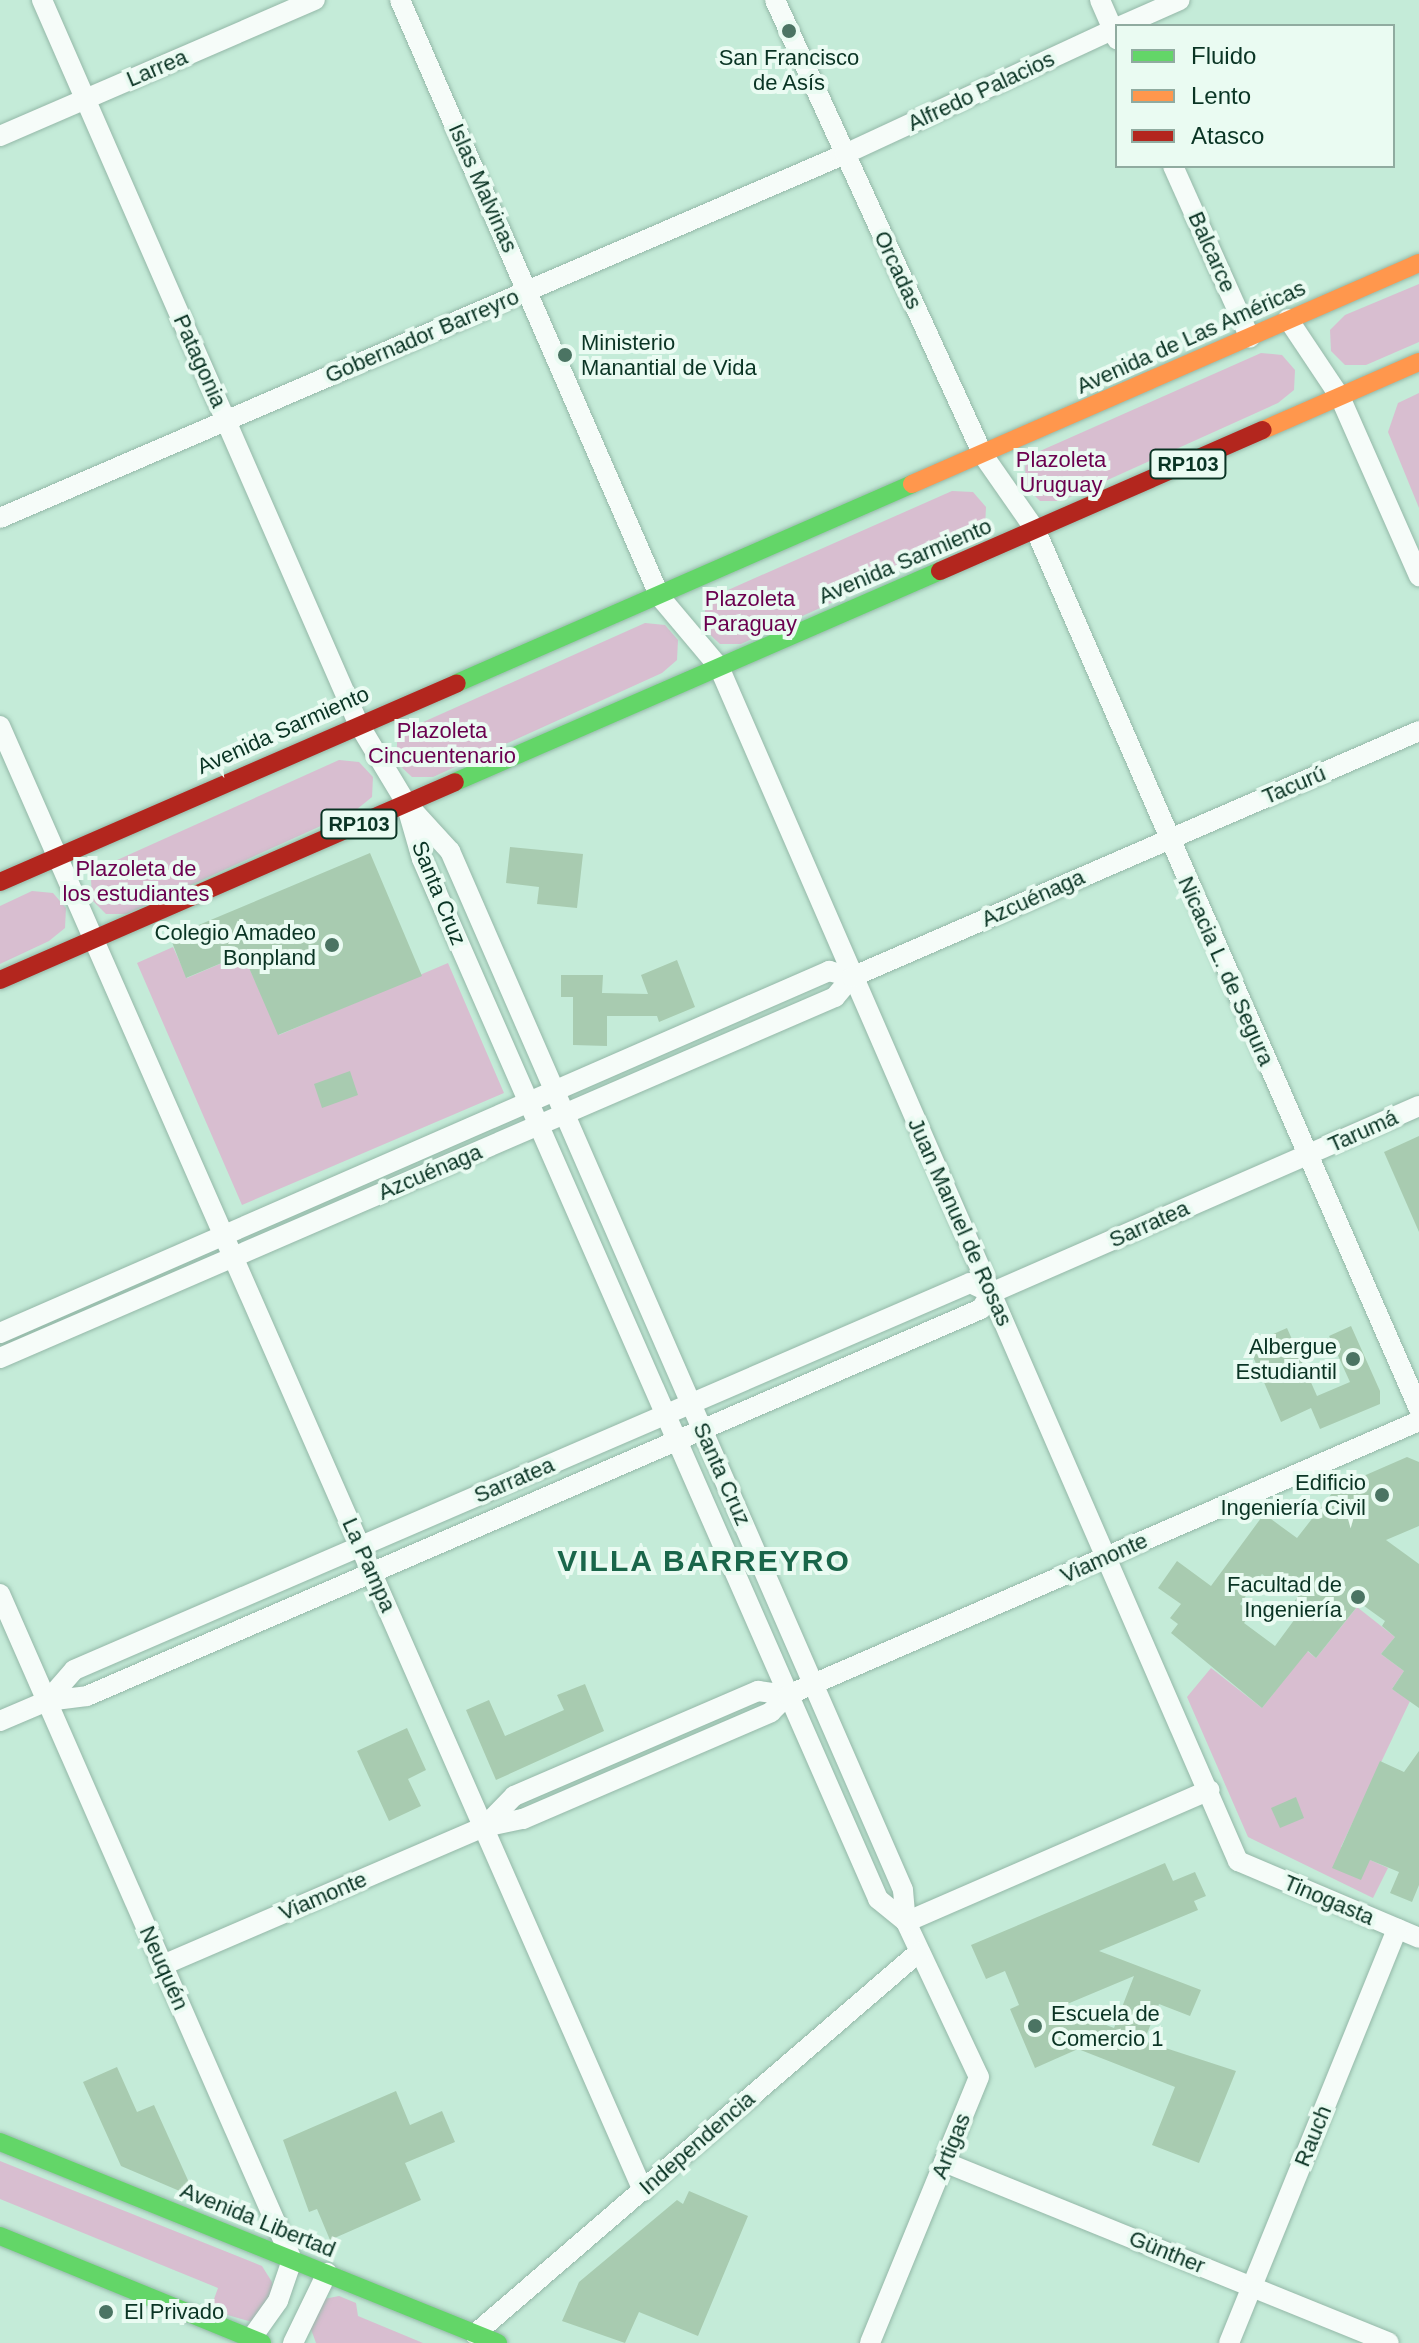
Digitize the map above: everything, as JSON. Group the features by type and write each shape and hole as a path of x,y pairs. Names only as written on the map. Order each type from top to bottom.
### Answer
{"main road":[{"name":"Avenida de Las Américas","path":"983,455 1419,263"},
{"name":"RP103","path":"1036,531 1419,362"},
{"name":"Avenida Sarmiento","path":"0,882 358,723 660,597 983,455"},
{"name":"Avenida Sarmiento","path":"0,980 1036,531"},
{"name":"Avenida Libertad","path":"0,2142 498,2343"},
{"path":"0,2236 253,2342"}],"street":[{"name":"Patagonia","path":"42,0 358,723 406,803"},
{"name":"Larrea","path":"0,136 315,0"},
{"name":"Islas Malvinas","path":"400,0 660,597"},
{"name":"Orcadas","path":"775,0 983,455 1036,531"},
{"path":"1100,0 1115,27"},
{"name":"Alfredo Palacios","path":"1131,24 1180,0"},
{"name":"Alfredo Palacios","path":"845,154 1115,32"},
{"name":"Gobernador Barreyro","path":"0,518 845,154"},
{"name":"Balcarce","path":"1174,168 1250,338"},
{"path":"1288,319 1340,397 1419,576"},
{"name":"Nicacia L. de Segura","path":"1036,531 1419,1409"},
{"name":"Juan Manuel de Rosas","path":"660,597 719,667 1238,1861"},
{"name":"La Pampa","path":"0,726 643,2191"},
{"name":"Tacurú","path":"1169,839 1419,731"},
{"name":"Santa Cruz","path":"406,803 450,851 903,1890 906,1922 919,1952"},
{"name":"Santa Cruz","path":"406,803 422,859 878,1899 906,1922"},
{"name":"Azcuénaga","path":"0,1358 835,997 852,977 1169,839"},
{"name":"Azcuénaga","path":"0,1333 829,971 852,977"},
{"name":"Tarumá","path":"1307,1155 1419,1106"},
{"name":"Sarratea","path":"0,1721 47,1701 87,1696 702,1430 981,1309 991,1293 1307,1155"},
{"name":"Sarratea","path":"47,1701 74,1670 970,1283 991,1293"},
{"name":"Viamonte","path":"163,1965 484,1827 553,1807 771,1712 788,1695 1419,1421"},
{"name":"Neuquén","path":"0,1594 292,2260"},
{"path":"906,1922 1209,1790"},
{"name":"Tinogasta","path":"1238,1861 1419,1938"},
{"name":"Rauch","path":"1229,2343 1397,1929"},
{"name":"Independencia","path":"475,2334 919,1952"},
{"name":"Artigas","path":"870,2343 979,2077 919,1952"},
{"name":"Günther","path":"944,2162 1389,2343"},
{"path":"253,2342 278,2301 292,2260"},
{"path":"293,2343 327,2273"}],"green space":[{"path":"1419,284 1419,342 1366,365 1345,365 1331,351 1330,330 1345,315"},
{"name":"Plazoleta Uruguay","path":"1261,353 1282,355 1295,370 1294,390 1278,403 1061,501 1040,501 1026,487 1025,466 1040,451"},
{"path":"1419,393 1419,508 1388,432 1398,403"},
{"name":"Plazoleta Paraguay","path":"952,491 973,492 986,507 985,527 969,540 741,644 720,644 705,630 705,609 719,594"},
{"name":"Plazoleta Cincuentenario","path":"645,623 665,625 678,640 677,660 662,673 433,777 412,777 397,763 397,742 412,727"},
{"name":"Plazoleta de los estudiantes","path":"339,760 359,762 373,777 372,797 356,810 127,914 106,914 92,900 91,879 106,865"},
{"path":"32,891 53,893 66,908 65,928 49,941 0,964 0,906"},
{"path":"173,947 187,978 243,954 279,1035 448,963 504,1093 242,1205 137,963"},
{"path":"1357,1607 1395,1637 1381,1654 1404,1671 1392,1689 1410,1701 1341,1847 1388,1868 1373,1898 1248,1837 1187,1697 1211,1668 1262,1708 1307,1651 1316,1658"},
{"path":"0,2161 262,2266 272,2282 273,2298 252,2322 210,2310 218,2288 0,2199"},
{"path":"339,2296 356,2303 358,2316 423,2343 316,2343 308,2321 324,2299"}],"building":[{"path":"510,847 583,854 577,908 537,904 539,887 506,883"},
{"path":"370,853 422,976 278,1035 243,954 186,978 170,937"},
{"path":"677,960 695,1007 659,1022 657,1016 607,1016 607,1046 573,1045 573,997 561,997 561,975 603,975 602,993 648,994 641,975"},
{"path":"350,1071 358,1095 322,1108 314,1084"},
{"path":"1419,1136 1419,1232 1384,1152"},
{"path":"1351,1326 1380,1391 1380,1404 1320,1429 1311,1408 1281,1422 1248,1345 1287,1328 1317,1396 1350,1382 1329,1336"},
{"name":"Facultad de Ingeniería","path":"1407,1457 1419,1462 1419,1526 1386,1540 1419,1564 1419,1708 1392,1689 1404,1671 1381,1654 1395,1637 1382,1626 1385,1621 1360,1603 1316,1658 1308,1651 1262,1708 1171,1633 1178,1624 1170,1618 1181,1604 1158,1588 1177,1561 1211,1586 1264,1514 1297,1538 1336,1488","holes":["1274,1573 1300,1593 1294,1602 1303,1608 1275,1646 1244,1623 1251,1613 1240,1604 1262,1574 1269,1580"]},
{"path":"585,1684 604,1731 496,1780 466,1710 489,1700 505,1736 564,1710 557,1695"},
{"path":"407,1728 426,1770 408,1779 421,1806 389,1821 357,1751"},
{"path":"1419,1751 1419,1885 1412,1902 1390,1893 1399,1872 1370,1860 1361,1880 1332,1868 1380,1761 1404,1772"},
{"path":"1296,1797 1304,1818 1280,1828 1271,1808"},
{"path":"1165,1863 1173,1881 1195,1872 1206,1896 1194,1901 1198,1910 1099,1951 1201,1990 1190,2016 1159,2004 1144,2041 1236,2071 1199,2163 1152,2145 1175,2087 1078,2049 1035,2068 1010,2009 1019,2005 1005,1971 986,1979 971,1945","holes":["1134,1976 1114,2028 1060,2007"]},
{"path":"117,2067 137,2112 154,2105 196,2198 121,2166 83,2082"},
{"path":"396,2091 410,2125 442,2111 455,2142 405,2163 421,2200 330,2240 317,2209 309,2212 283,2140"},
{"path":"689,2191 748,2216 698,2336 639,2312 625,2343 562,2321 579,2282 677,2200 683,2204"}],"traffic: fast":[{"path":"457,683 912,484"},
{"path":"455,782 940,571"},
{"path":"0,2142 498,2343"},
{"path":"0,2236 262,2343"}],"traffic: slow":[{"path":"912,484 1419,263"},
{"path":"1263,430 1419,362"}],"traffic: jam":[{"path":"940,571 1263,430"},
{"path":"0,882 457,683"},
{"path":"0,980 455,782"}],"place":[{"name":"San Francisco de Asís","path":"789,31"},
{"name":"Ministerio Manantial de Vida","path":"565,355"},
{"name":"Colegio Amadeo Bonpland","path":"332,945"},
{"name":"Albergue Estudiantil","path":"1353,1359"},
{"name":"Edificio Ingeniería Civil","path":"1382,1495"},
{"name":"Facultad de Ingeniería","path":"1358,1597"},
{"name":"Escuela de Comercio 1","path":"1035,2026"},
{"name":"El Privado","path":"106,2312"}],"district":[{"name":"VILLA BARREYRO","path":"704,1561"}]}
